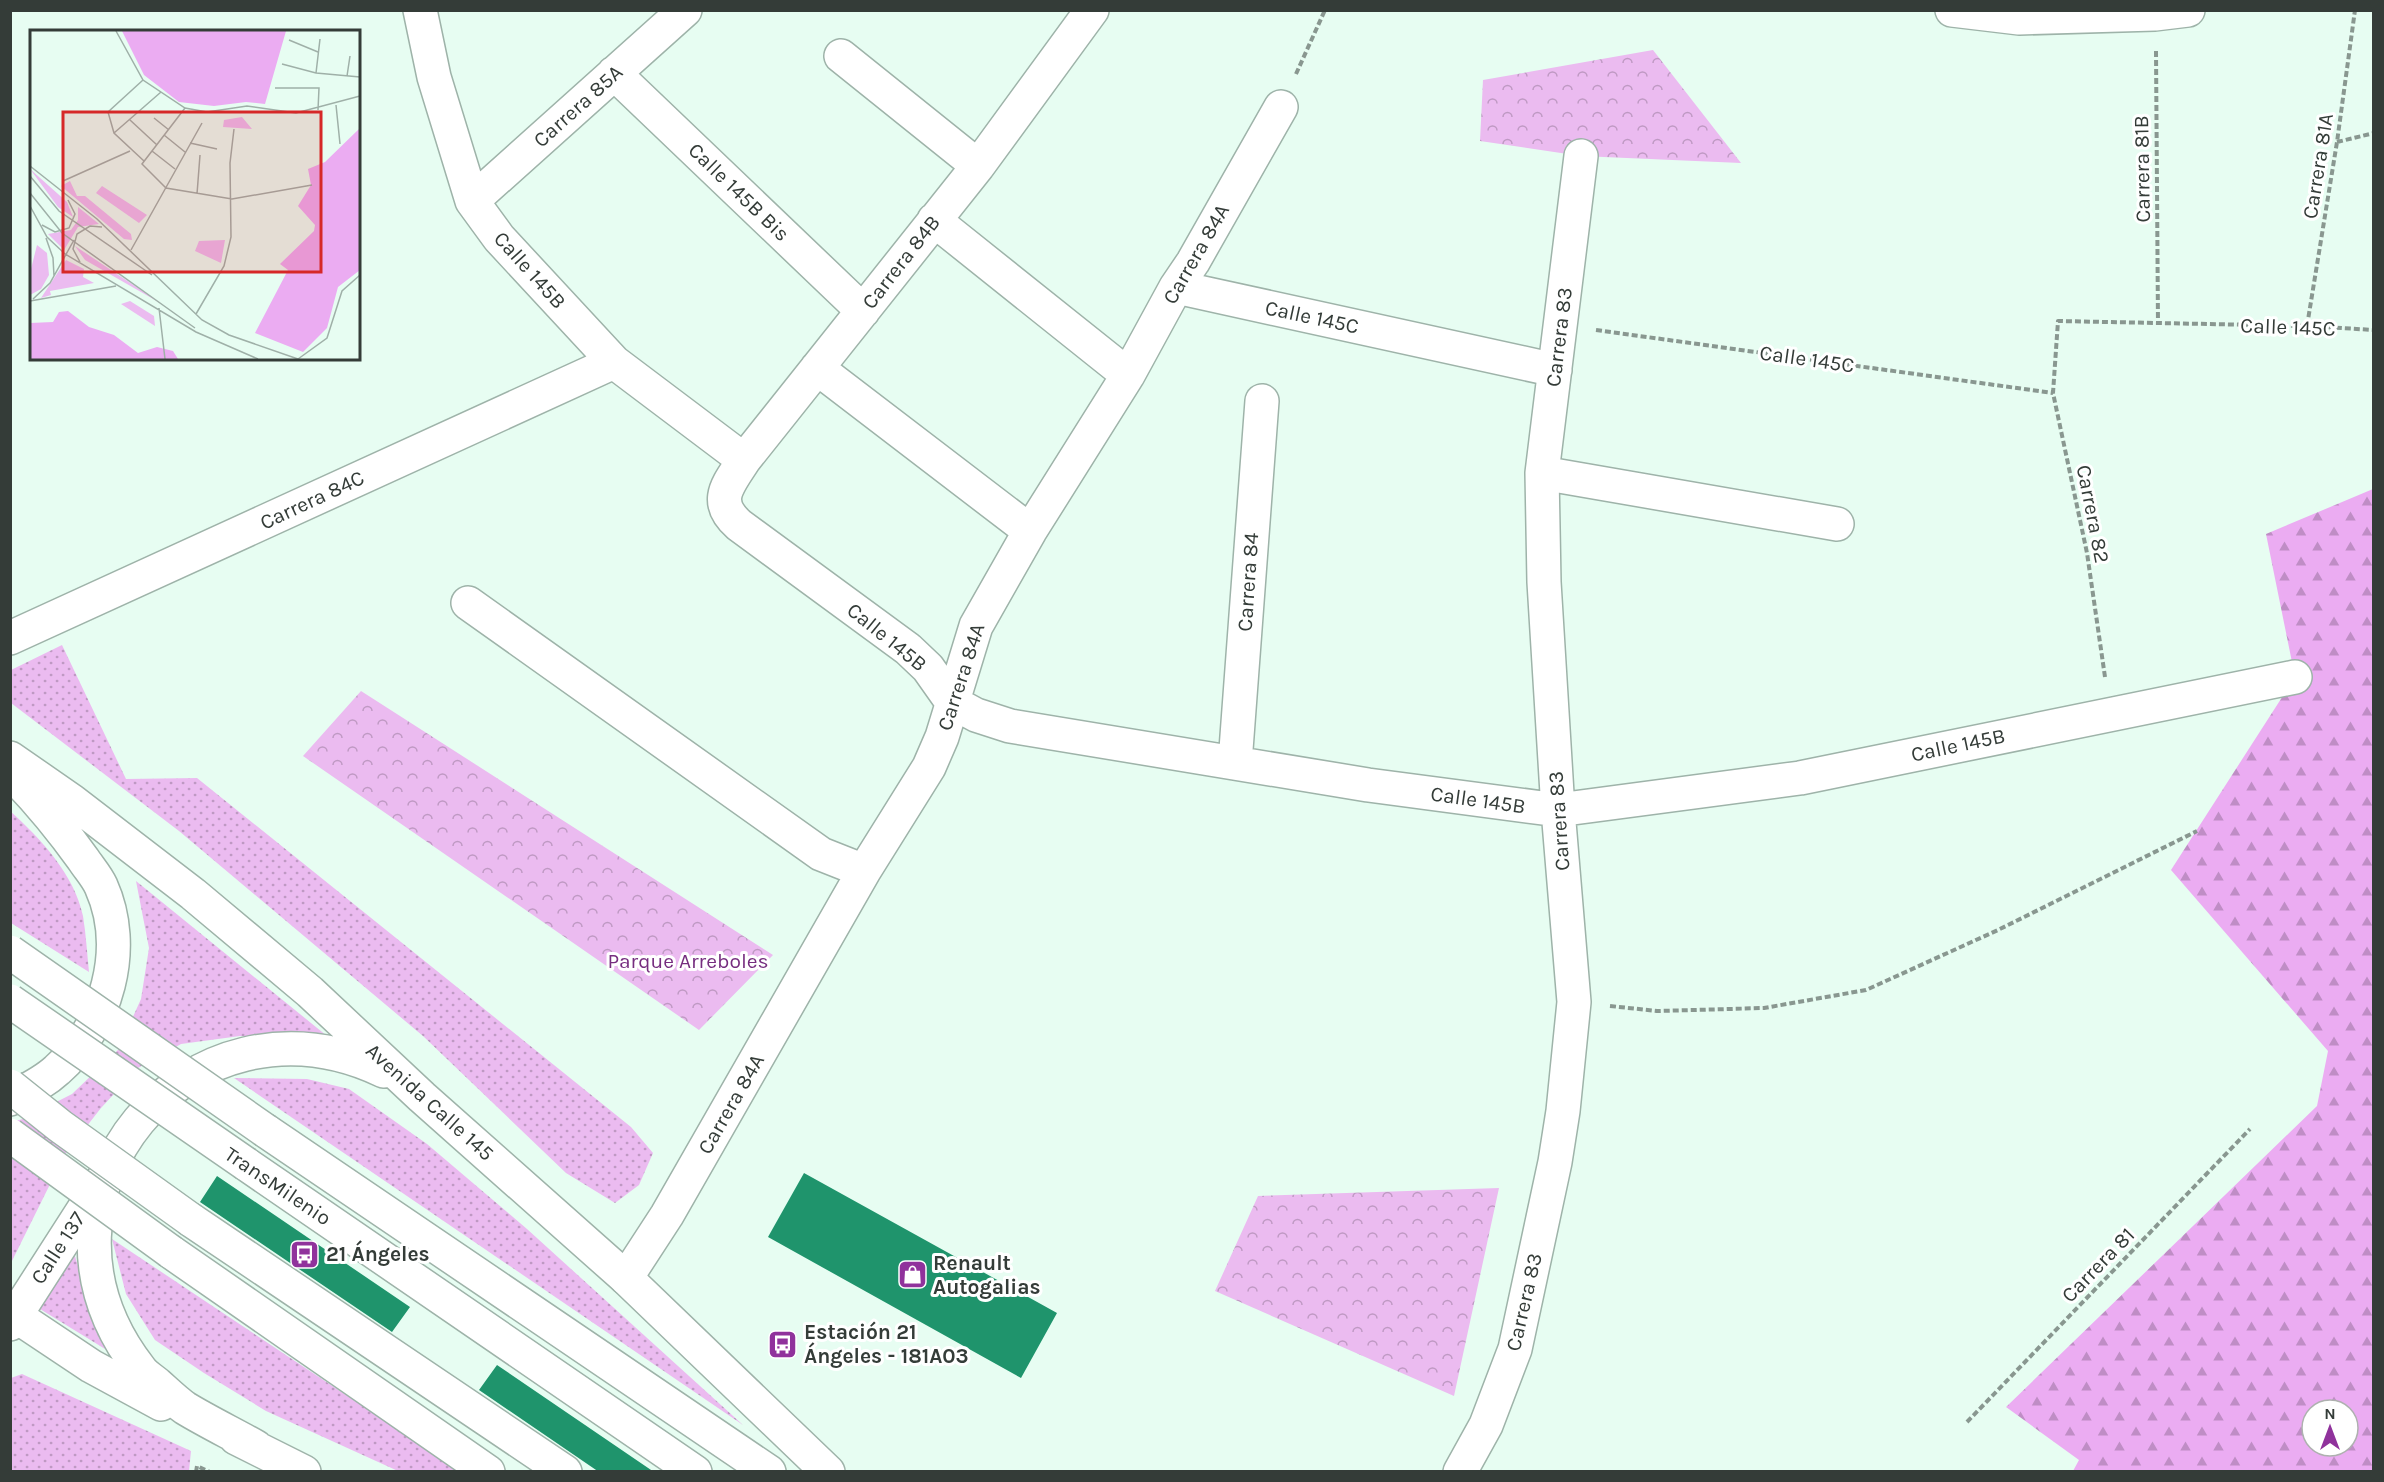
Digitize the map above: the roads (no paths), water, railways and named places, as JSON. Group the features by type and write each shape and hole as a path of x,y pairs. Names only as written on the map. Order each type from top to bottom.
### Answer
{"street":[{"name":"Calle 145B","path":"420,10 434,77 472,201 499,238 614,362 744,460"},
{"name":"Carrera 85A","path":"472,201 685,10"},
{"name":"Carrera 84B","path":"729,516 723,502 727,487 744,460 978,166 1092,10"},
{"path":"1952,10 2019,18 2155,14 2188,10"},
{"path":"841,56 978,166"},
{"name":"Calle 145B Bis","path":"614,73 863,311"},
{"name":"Carrera 84A","path":"626,1278 667,1215 864,871 930,766 942,737 976,626 1030,531 1128,375 1176,287 1193,262 1281,107"},
{"name":"Carrera 83","path":"1460,1472 1486,1425 1515,1348 1555,1162 1563,1111 1574,1002 1558,810 1544,582 1542,472 1581,156"},
{"path":"934,220 1128,375"},
{"name":"Calle 145C","path":"1176,287 1555,370"},
{"name":"Carrera 84C","path":"10,638 614,362"},
{"path":"817,368 1030,531"},
{"name":"Carrera 84","path":"1235,762 1262,401"},
{"path":"1542,472 1837,524"},
{"name":"Calle 145B","path":"729,516 908,649 928,668 952,702 976,715 1010,726 1368,785 1558,810 1800,778 2295,677"},
{"path":"468,603 820,854 864,871"},
{"name":"Avenida Calle 145","path":"10,758 72,801 193,894 310,992 422,1097 626,1278 828,1472"},
{"path":"10,772 59,826 101,885 110,915 113,943 112,970 105,996 90,1031 74,1054 57,1071 36,1086 10,1099"},
{"path":"10,952 267,1131 769,1472"},
{"name":"TransMilenio","path":"10,1001 695,1472"},
{"path":"304,1472 183,1407 141,1370 111,1322 95,1270 95,1218 107,1173 129,1131 161,1096 200,1069 245,1053 291,1048 339,1053 383,1070 422,1097"},
{"path":"10,1086 60,1126 191,1220 564,1472"},
{"path":"10,1135 171,1252 488,1472"},
{"name":"Calle 137","path":"12,1317 107,1173"},
{"path":"12,1317 101,1372 172,1410 256,1447"}],"place":[{"name":"21 Ángeles","path":"305,1254"},
{"name":"Renault Autogalias","path":"912,1275"},
{"name":"Estación 21 Ángeles - 181A03","path":"783,1344"}],"park label":[{"name":"Parque Arreboles","path":"688,961"}]}
